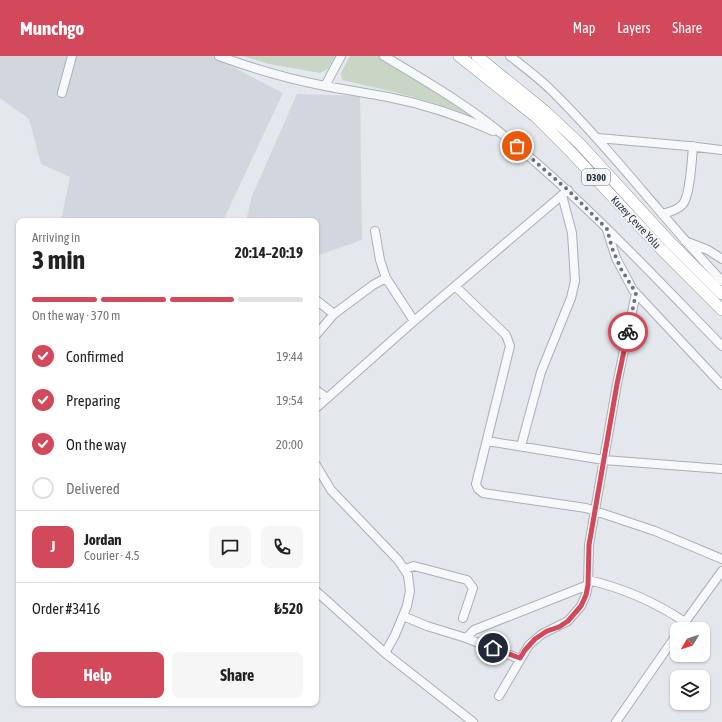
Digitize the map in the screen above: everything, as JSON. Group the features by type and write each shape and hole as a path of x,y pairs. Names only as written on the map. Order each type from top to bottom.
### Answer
{"highway":[{"name":"Kuzey Çevre Yolu","path":"459,56 536,117 569,150 662,250 722,310"},
{"name":"Kuzey Çevre Yolu","path":"478,56 546,112 579,143 670,242 722,294"}],"street":[{"path":"62,93 72,56"},
{"path":"219,56 259,70 325,86 419,104 464,118 507,137"},
{"path":"325,86 341,56"},
{"path":"384,56 456,99 507,137 565,193 607,229 650,271 722,346"},
{"path":"510,56 551,90 598,138 685,241 722,281"},
{"path":"598,138 722,150"},
{"path":"662,214 677,209 684,204 689,183 693,146"},
{"path":"319,405 414,321 456,287 565,193"},
{"path":"521,446 541,372 574,287 572,233 565,193"},
{"path":"607,229 618,263 636,293 722,385"},
{"path":"375,231 380,260 386,278 414,321"},
{"path":"685,241 708,250 722,259"},
{"path":"319,332 334,314 373,285 386,278"},
{"path":"456,287 503,332 509,342 510,350 476,484 478,489 481,492 586,508 655,531 722,560"},
{"path":"499,696 525,650 535,639 547,631 564,624 572,617 584,600 588,583 589,545 617,384 636,293"},
{"path":"319,302 334,314"},
{"path":"319,392 327,398"},
{"path":"487,441 604,460 722,469"},
{"path":"319,470 331,490 398,560 405,569 409,580 410,591 403,616 385,653"},
{"path":"405,569 414,566 467,580 473,588 463,618"},
{"path":"686,622 722,571"},
{"path":"466,638 474,630 588,583 613,587 639,596 663,608 679,622"},
{"path":"319,594 385,653 473,722"},
{"path":"403,616 426,626 466,638 520,658"},
{"path":"616,722 670,644"}],"shaded area":[{"path":"0,56 212,56 283,93 224,218 62,218 70,177 41,164 29,119 0,98"},
{"path":"297,94 360,96 362,240 319,255 319,218 247,218 252,196"}],"green space":[{"path":"243,56 335,56 328,69 320,73 269,64"},
{"path":"350,56 380,56 454,99 481,121 447,107 395,92 342,80 341,73"}],"way so far":[{"path":"517,146 568,190 607,229 616,258 627,280 636,293 628,332"}],"route":[{"path":"493,648 520,658 535,639 547,631 559,627 568,621 577,612 584,600 588,585 589,545 617,384 628,332"}]}
